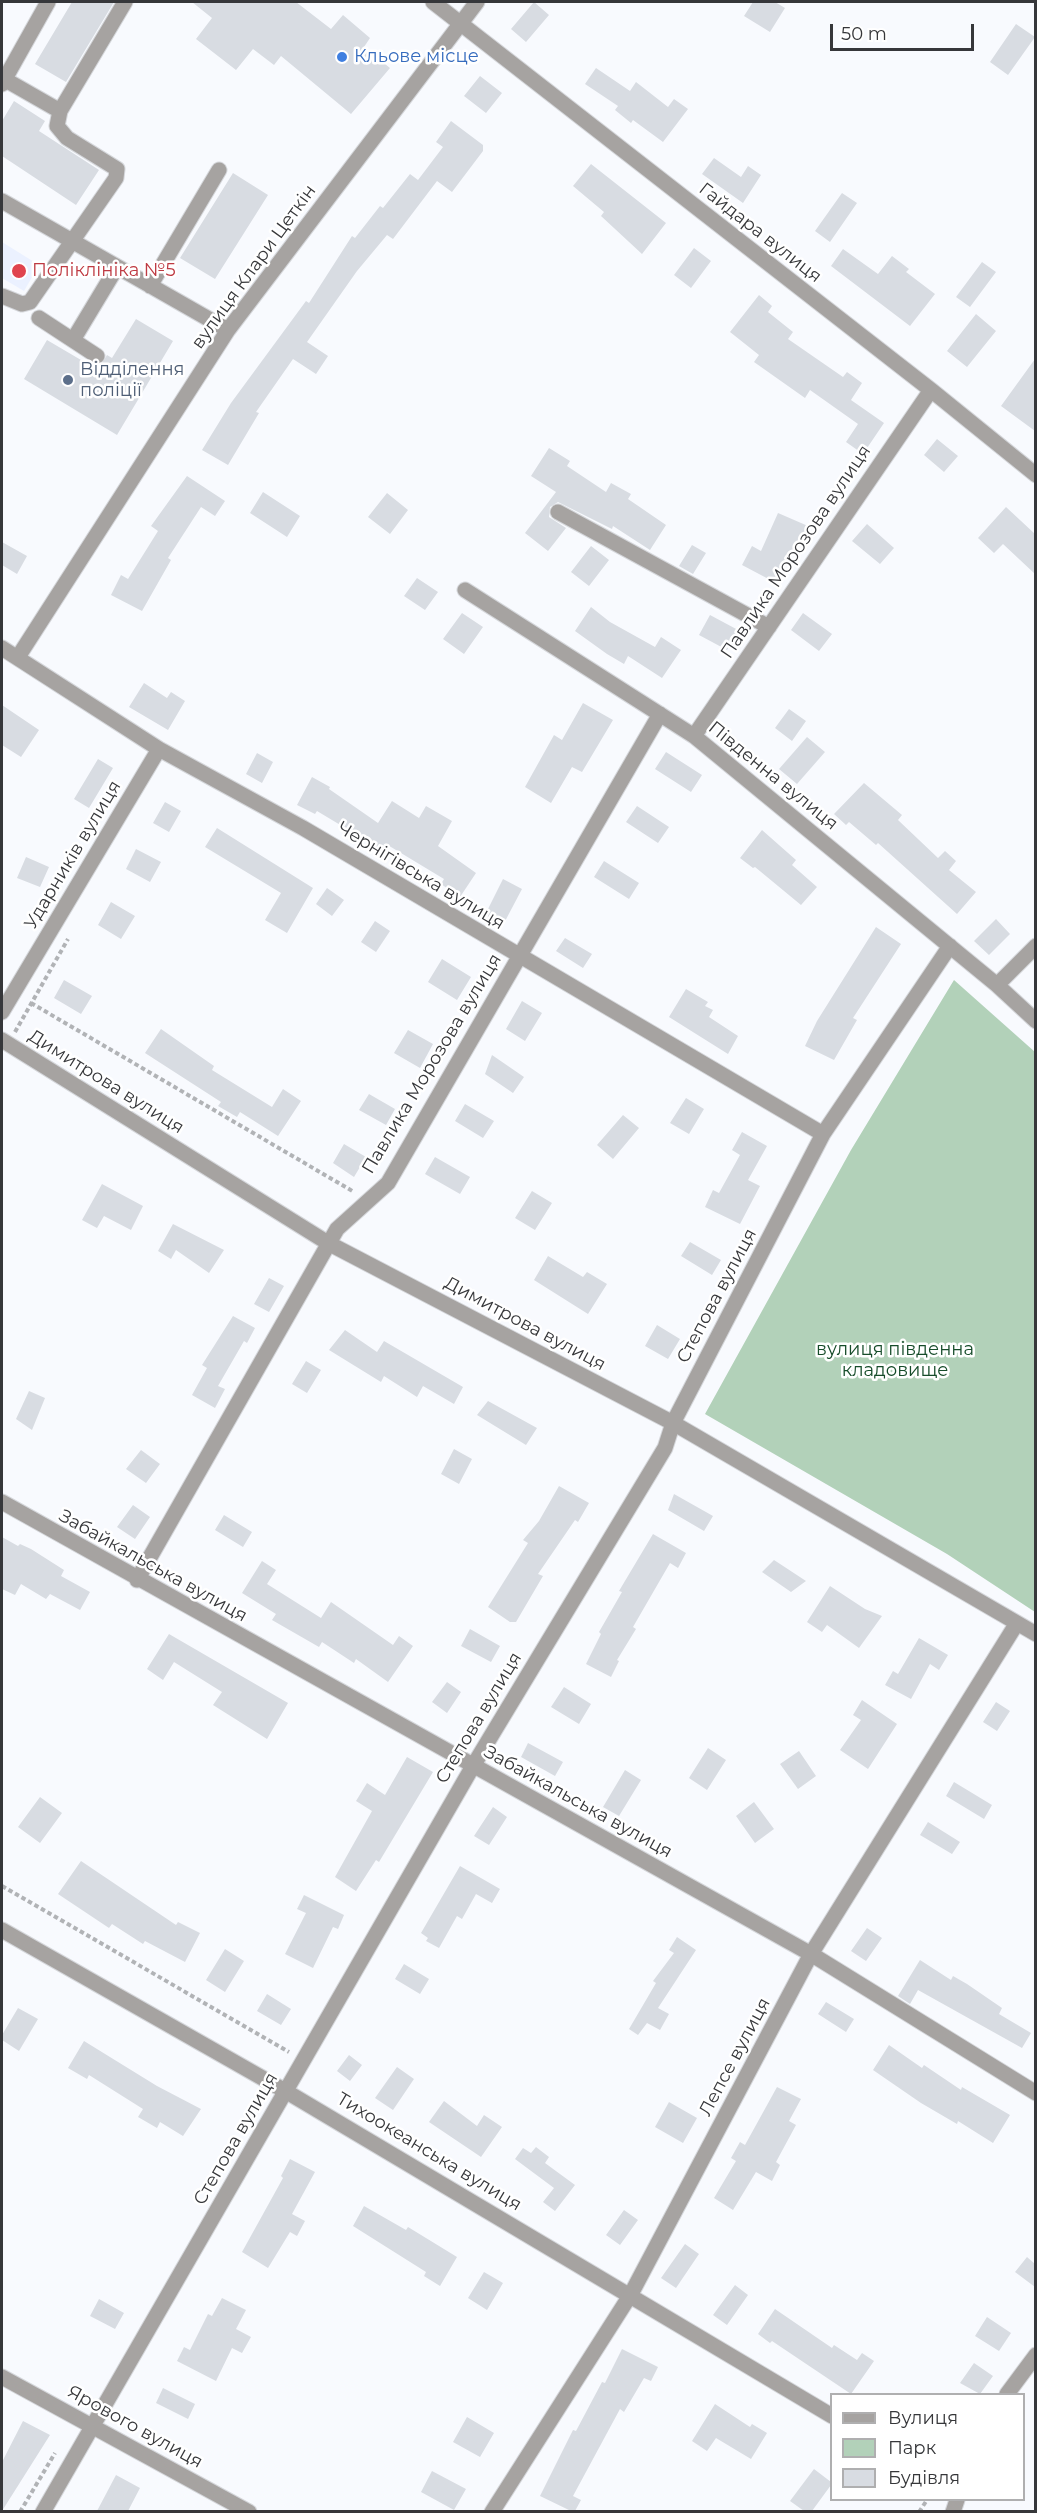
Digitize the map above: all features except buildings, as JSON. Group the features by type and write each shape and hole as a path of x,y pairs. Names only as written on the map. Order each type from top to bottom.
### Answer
{"street":[{"path":"48,2 3,82 60,111"},
{"path":"2,296 22,304 30,302 116,178 117,169 68,138 57,126 60,111 125,2"},
{"name":"Гайдара вулиця","path":"433,2 931,390 1035,476"},
{"name":"вулиця Клари Цеткін","path":"18,657 228,330 477,2"},
{"path":"150,286 219,170"},
{"path":"2,201 228,330"},
{"path":"73,340 117,267"},
{"path":"39,318 97,356"},
{"name":"Павлика Морозова вулиця","path":"694,736 931,390"},
{"path":"558,512 769,627"},
{"name":"Південна вулиця","path":"465,590 694,736 997,985 1035,1021"},
{"name":"Чернігівська вулиця","path":"2,648 159,749 303,828 823,1134"},
{"name":"Павлика Морозова вулиця","path":"137,1580 337,1228 388,1183 660,714"},
{"name":"Ударників вулиця","path":"2,1012 159,749"},
{"name":"Степова вулиця","path":"43,2511 473,1766 665,1448 673,1423 823,1134 950,946"},
{"path":"997,985 1035,946"},
{"name":"Димитрова вулиця","path":"2,1040 328,1243 673,1423 1035,1634"},
{"name":"Забайкальська вулиця","path":"2,1502 137,1580 811,1954 1035,2093"},
{"name":"Лепсе вулиця","path":"492,2511 631,2294 811,1954 1017,1623"},
{"name":"Тихоокеанська вулиця","path":"2,1930 287,2091 631,2294 830,2415"},
{"path":"1008,2393 1035,2355"},
{"name":"Ярового вулиця","path":"2,2377 249,2511"}],"path":[{"path":"31,1003 368,1201"},
{"path":"2,1886 303,2060"},
{"path":"20,2511 60,2445"}],"shaded area":[{"name":"Поліклініка №5","path":"2,242 39,265 24,291 2,278"}],"green space":[{"name":"вулиця південна кладовище","path":"954,980 1035,1052 1035,1612 947,1554 705,1414 851,1150"}],"place":[{"name":"Кльове місце","path":"342,57"},
{"name":"Поліклініка №5","path":"19,271"},
{"name":"Відділення поліції","path":"68,380"}]}
